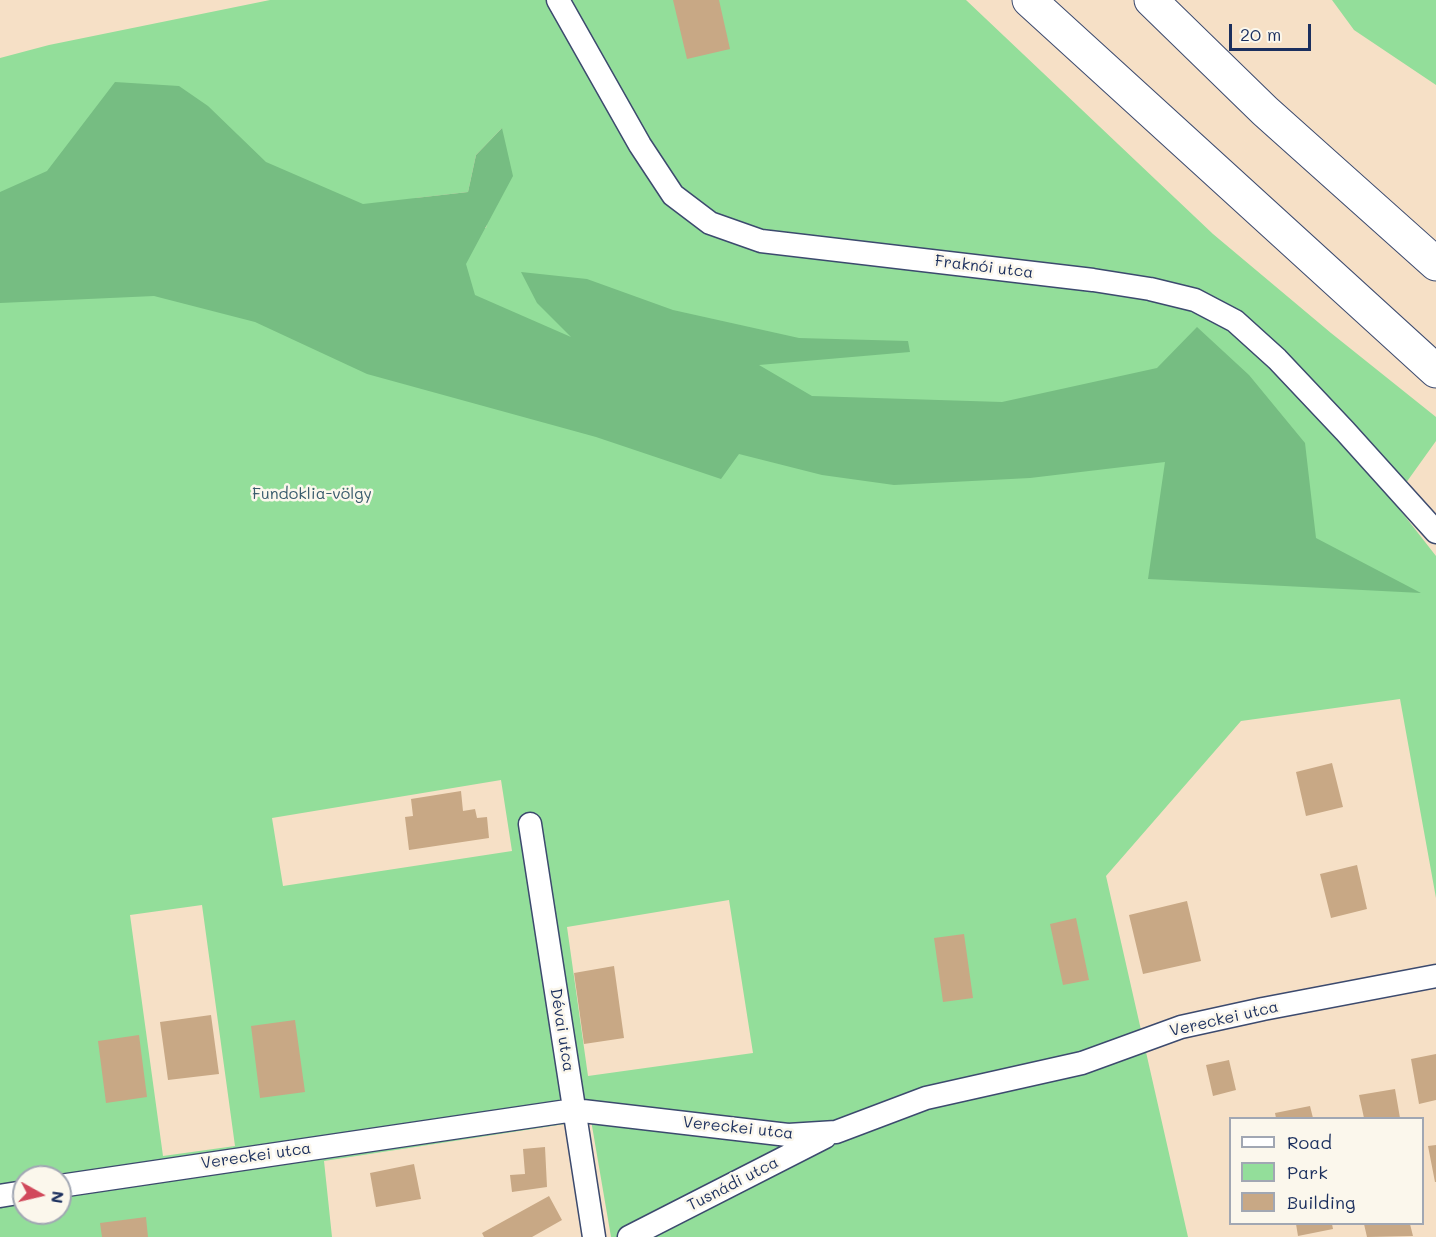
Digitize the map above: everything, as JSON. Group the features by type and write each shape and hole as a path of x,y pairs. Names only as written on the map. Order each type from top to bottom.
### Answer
{"highway":[{"path":"1029,0 1436,372"},
{"path":"1151,0 1265,111 1436,264"}],"street":[{"name":"Fraknói utca","path":"558,0 640,145 673,195 710,223 761,241 1093,280 1150,289 1195,300 1235,321 1277,359 1436,532"},
{"name":"Dévai utca","path":"530,824 594,1237"},
{"name":"Vereckei utca","path":"72,1184 574,1110 788,1135 836,1132 926,1098 1082,1063 1181,1027 1436,976"},
{"name":"Tusnádi utca","path":"629,1237 836,1132"}],"green space":[{"name":"Fundoklia-völgy","path":"270,0 966,0 1213,234 1436,417 1436,441 1393,501 1436,556 1436,898 1400,699 1241,721 1106,876 1188,1237 611,1237 591,1120 324,1161 332,1237 0,1237 0,58 49,45","holes":["502,128 486,228 416,198 468,192 476,155","501,780 512,851 283,886 272,818","729,900 753,1053 588,1076 567,927","202,905 235,1146 163,1156 130,915"]},
{"path":"1332,0 1436,0 1436,85 1354,30"},
{"path":"115,82 179,86 208,106 266,162 363,204 468,192 476,155 502,128 513,176 466,264 475,295 571,337 537,303 521,272 587,279 673,310 799,338 908,341 910,352 759,365 812,396 1002,402 1157,368 1197,327 1249,375 1305,443 1316,538 1421,593 1148,579 1165,462 1030,478 894,485 822,475 739,454 721,479 596,437 367,374 255,322 154,296 0,303 0,192 47,171"}],"building":[{"path":"673,0 719,0 730,49 687,59"},
{"path":"1332,763 1343,807 1306,816 1296,772"},
{"path":"461,791 463,811 475,809 477,818 487,817 489,838 409,850 405,817 413,816 411,799"},
{"path":"1357,865 1367,909 1331,918 1320,874"},
{"path":"1187,901 1201,961 1143,974 1129,915"},
{"path":"1076,918 1089,980 1063,985 1050,924"},
{"path":"964,934 973,998 943,1002 934,938"},
{"path":"614,966 624,1038 584,1044 574,973"},
{"path":"211,1015 219,1074 168,1080 160,1022"},
{"path":"295,1020 305,1092 260,1098 251,1026"},
{"path":"139,1035 147,1097 106,1103 98,1041"},
{"path":"1436,1054 1436,1100 1419,1104 1411,1059"},
{"path":"1229,1060 1236,1090 1213,1096 1206,1065"},
{"path":"1395,1089 1400,1117 1364,1117 1359,1095"},
{"path":"1310,1106 1313,1117 1276,1117 1275,1113"},
{"path":"1436,1145 1436,1182 1435,1182 1428,1146"},
{"path":"545,1147 547,1187 512,1192 510,1175 525,1174 523,1149"},
{"path":"414,1164 421,1199 376,1207 370,1173"},
{"path":"549,1196 562,1220 532,1237 484,1237 482,1233"},
{"path":"146,1217 148,1237 102,1237 100,1223"},
{"path":"1296,1225 1332,1225 1333,1229 1298,1236"},
{"path":"1364,1225 1410,1225 1413,1236 1367,1237"}]}
